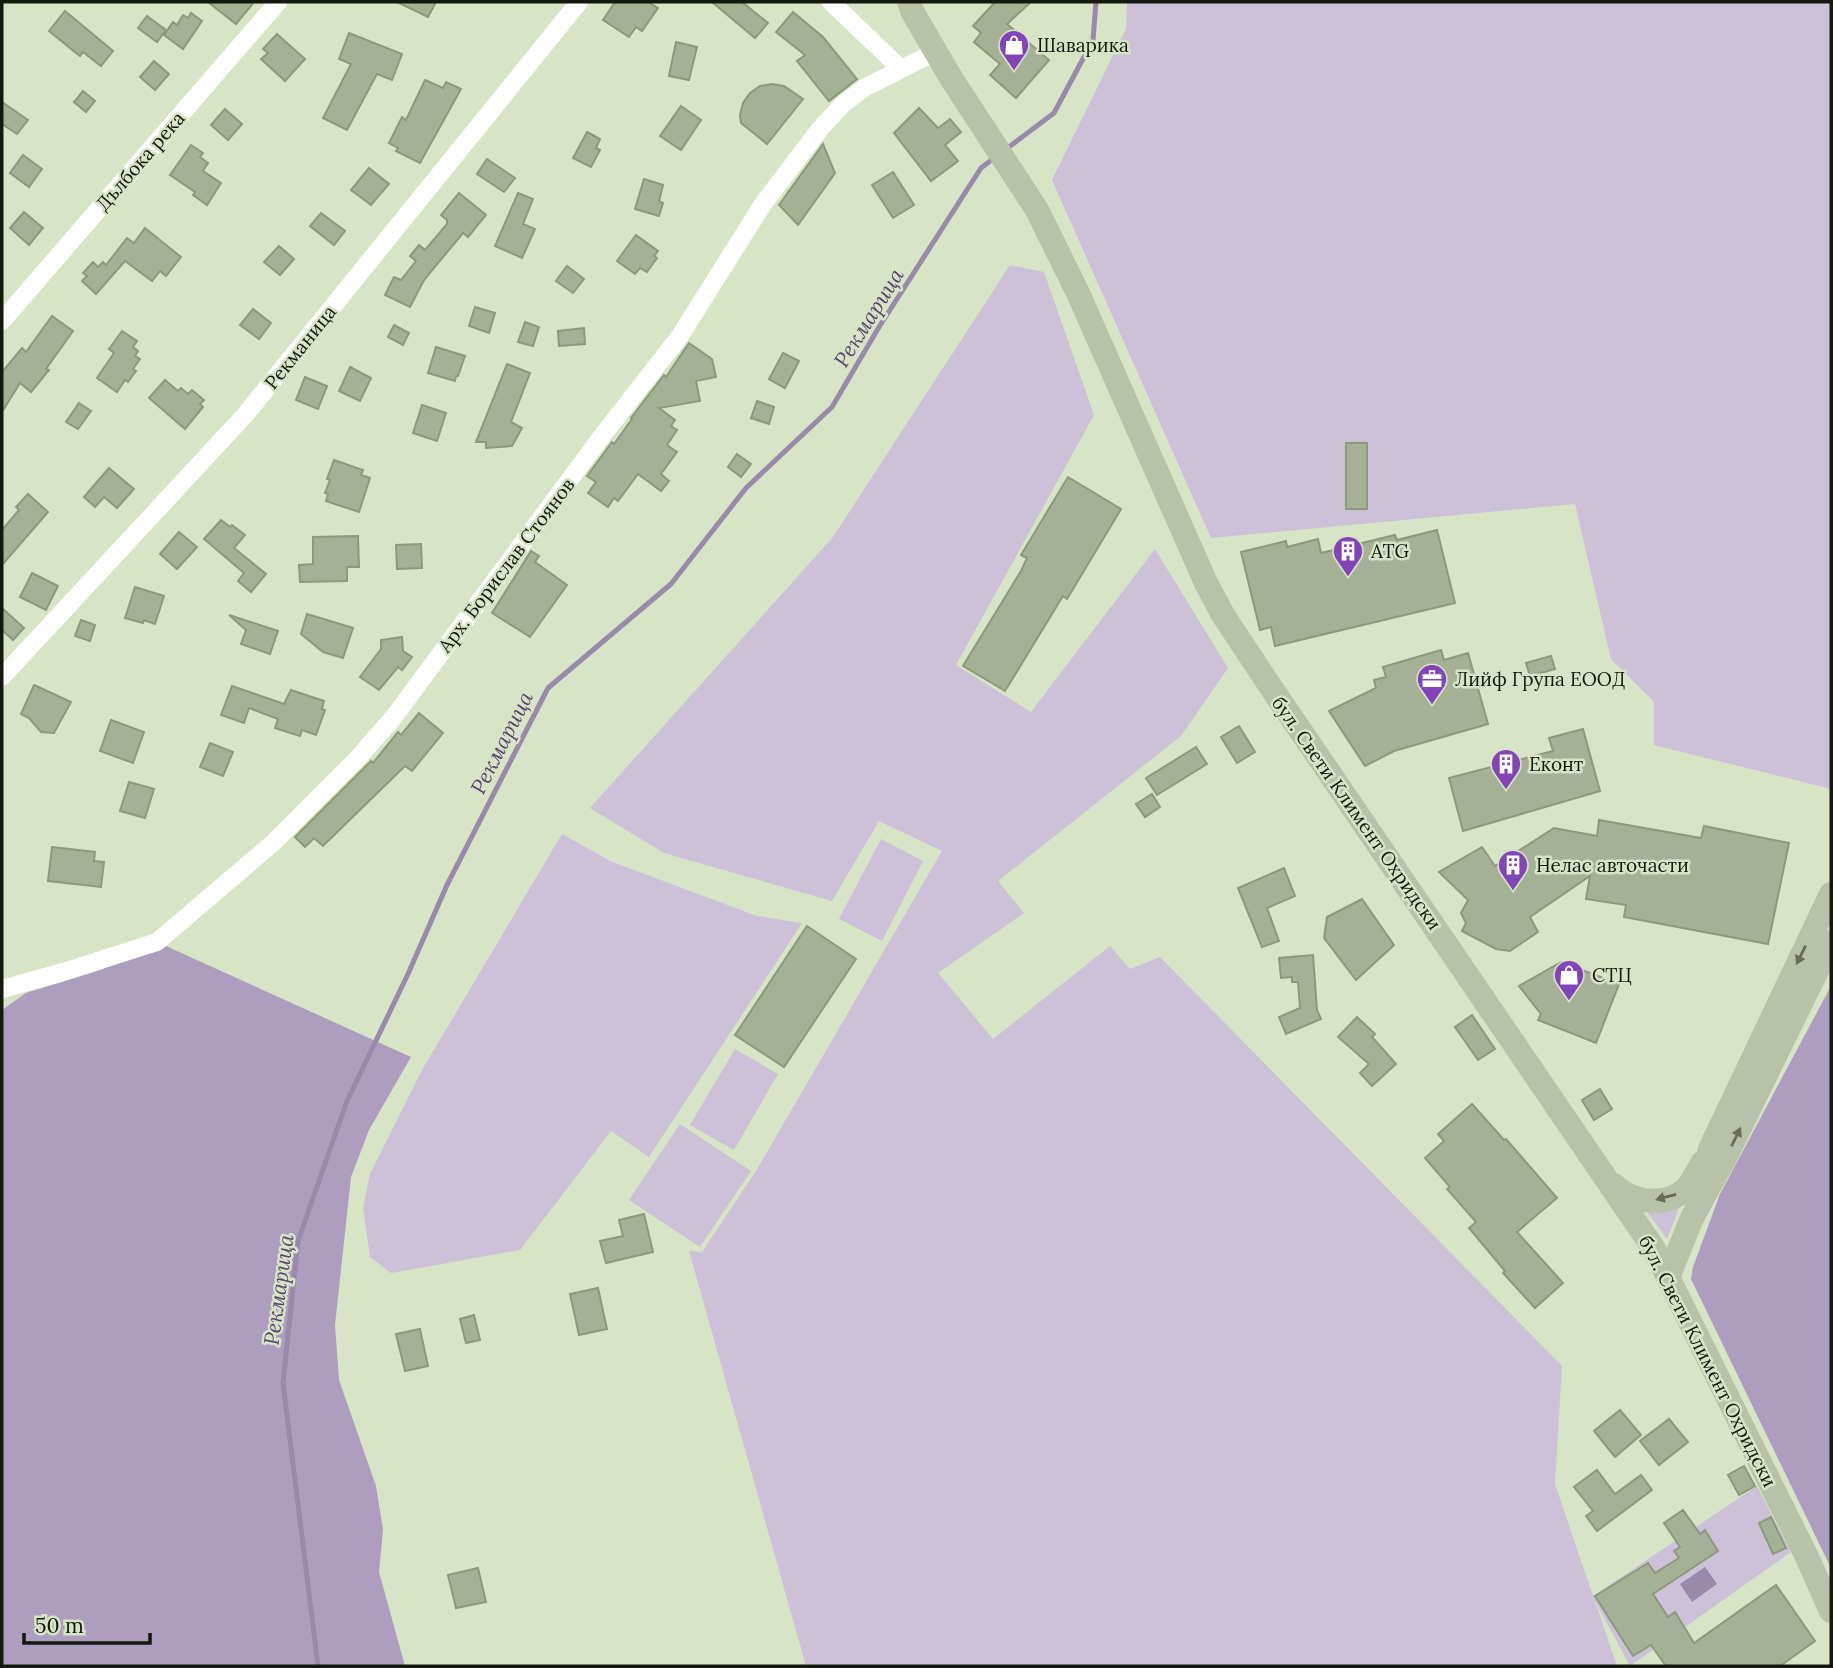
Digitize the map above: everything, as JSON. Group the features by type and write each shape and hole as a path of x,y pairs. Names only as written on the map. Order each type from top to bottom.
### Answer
{"main road":[{"name":"бул. Свети Климент Охридски","path":"909,2 935,52 1029,197 1078,293 1190,550 1223,615 1654,1249 1806,1555 1831,1611"},
{"path":"1602,1173 1617,1188 1634,1198 1645,1200 1663,1200 1686,1188 1710,1149 1831,894"},
{"path":"1669,1275 1692,1218 1726,1156 1831,942"},
{"path":"1692,1218 1710,1149"}],"street":[{"name":"Дълбока река","path":"2,321 278,2"},
{"name":"Рекманица","path":"2,677 245,415 579,2"},
{"path":"831,2 900,68"},
{"name":"Арх. Борислав Стоянов","path":"2,989 157,942 273,844 357,759 393,718 680,335 763,204 820,129 863,88 935,52"}],"shaded area":[{"path":"1127,2 1831,2 1831,789 1654,745 1654,702 1611,659 1575,504 1211,538 1052,180 1126,29"},
{"path":"1010,265 1044,272 1094,415 956,665 1031,712 1155,549 1228,668 1181,736 998,881 1024,913 938,973 993,1039 1110,946 1130,969 1160,957 1562,1366 1555,1484 1593,1596 1757,1486 1791,1552 1630,1666 1595,1601 1617,1666 806,1666 689,1251 702,1252 756,1171 942,851 879,821 832,901 664,853 590,808 833,537"},
{"path":"562,834 610,861 757,916 802,923 649,1157 611,1131 520,1250 391,1273 370,1257 363,1208 370,1174 422,1070"},
{"path":"881,839 923,861 882,941 839,919"},
{"path":"157,942 411,1057 369,1130 351,1177 335,1325 339,1380 376,1486 383,1530 379,1572 405,1666 2,1666 2,1010 26,993 101,970"},
{"path":"1831,986 1831,1568 1691,1279 1720,1194"},
{"path":"735,1049 778,1074 734,1150 690,1125"},
{"path":"680,1124 751,1171 700,1247 629,1200"},
{"path":"1681,1203 1667,1239 1645,1209"},
{"path":"1705,1567 1717,1584 1692,1602 1680,1584"}],"building":[{"path":"208,2 254,2 236,24"},
{"path":"397,2 436,2 428,17"},
{"path":"615,2 648,2 658,8 642,31 636,27 629,37 603,20"},
{"path":"712,2 742,2 768,23 755,38"},
{"path":"995,2 1031,2 1007,24 1049,60 1016,98 990,75 1000,64 974,42 981,33 973,26"},
{"path":"65,11 113,51 101,66 83,52 80,56 49,31"},
{"path":"793,12 823,37 857,79 829,101 797,61 805,55 776,32"},
{"path":"191,13 202,21 183,49 164,35 173,22 177,25 183,15 188,18"},
{"path":"147,16 166,30 157,42 138,28"},
{"path":"349,33 402,54 392,80 377,74 347,130 323,118 351,64 339,59"},
{"path":"277,34 305,59 285,81 261,59 268,53 263,49"},
{"path":"676,42 697,47 689,80 669,76"},
{"path":"154,61 169,74 155,90 140,77"},
{"path":"425,80 443,88 446,82 461,89 420,163 396,151 398,148 389,143 402,117 406,120"},
{"path":"760,86 784,86 803,99 767,144 741,123 740,115 743,103 750,93"},
{"path":"83,91 95,101 86,112 74,102"},
{"path":"2,102 28,120 17,134 2,124"},
{"path":"681,106 701,120 681,150 660,136"},
{"path":"919,108 938,128 950,119 961,132 945,145 958,161 931,181 894,133"},
{"path":"225,109 242,124 228,140 211,125"},
{"path":"587,132 600,139 596,148 600,150 591,167 573,158"},
{"path":"823,144 835,173 798,225 779,205"},
{"path":"191,145 203,153 200,157 208,163 203,171 221,183 207,205 193,195 195,192 170,175"},
{"path":"23,155 42,169 29,187 10,173"},
{"path":"487,159 515,178 504,192 477,174"},
{"path":"369,168 389,184 371,205 351,190"},
{"path":"893,172 914,205 893,218 872,185"},
{"path":"644,179 663,185 659,201 663,203 659,216 635,209"},
{"path":"459,193 486,215 468,237 463,233 424,280 410,307 385,295 394,277 401,280 416,261 410,256 419,245 425,250 447,224 447,220 441,215"},
{"path":"518,193 533,199 523,224 535,229 522,258 495,246"},
{"path":"24,212 43,228 29,245 10,228"},
{"path":"321,213 345,231 334,245 310,226"},
{"path":"145,228 181,257 166,276 160,271 152,281 125,261 96,294 82,281 87,276 83,273 93,262 98,267 103,262 106,265 127,238 134,243"},
{"path":"636,235 658,251 654,256 657,258 647,272 640,268 635,274 617,261"},
{"path":"279,246 294,259 280,275 264,262"},
{"path":"567,266 584,279 573,293 556,281"},
{"path":"475,307 495,313 489,333 469,326"},
{"path":"253,309 271,323 259,339 240,325"},
{"path":"52,316 73,331 46,369 49,370 31,392 20,383 2,412 2,372 22,348 26,352"},
{"path":"525,322 539,327 533,346 518,342"},
{"path":"394,325 409,333 403,345 388,337"},
{"path":"584,328 585,344 559,346 558,331"},
{"path":"122,331 137,341 133,347 138,351 135,356 140,359 133,369 136,371 128,382 125,380 117,392 97,378 114,353 109,349"},
{"path":"689,343 712,359 716,377 696,381 700,401 659,408 675,420 671,426 677,430 667,445 677,452 661,474 669,481 661,491 638,474 618,501 614,498 608,507 588,493 596,482 587,476 664,375 666,377"},
{"path":"436,347 465,356 455,381 428,373"},
{"path":"783,353 799,361 785,388 769,379"},
{"path":"507,364 530,373 511,422 522,428 512,446 486,448 486,442 476,442"},
{"path":"350,367 371,378 360,401 339,391"},
{"path":"305,377 327,386 318,409 296,400"},
{"path":"165,380 178,391 181,388 188,394 192,390 204,400 200,404 203,407 185,429 149,398"},
{"path":"757,401 774,407 769,424 751,418"},
{"path":"79,403 91,411 78,429 66,422"},
{"path":"422,405 446,413 437,441 413,433"},
{"path":"1346,443 1367,443 1367,509 1346,509"},
{"path":"737,454 751,464 741,477 728,467"},
{"path":"334,460 363,470 361,475 370,478 359,512 326,501 328,494 325,493 330,480 327,479"},
{"path":"109,468 134,489 117,508 104,497 95,507 84,497"},
{"path":"1068,477 1121,509 1067,599 1063,596 1005,691 963,666 1021,571 1027,558 1021,555"},
{"path":"28,494 48,512 2,565 2,530 19,510 16,507"},
{"path":"221,520 245,535 234,548 266,574 251,592 238,581 244,573 204,539"},
{"name":"ATG","path":"1437,530 1455,603 1275,646 1271,627 1260,630 1241,552 1286,541 1287,547 1318,539 1321,553 1395,535 1397,540"},
{"path":"179,532 197,547 177,569 160,554"},
{"path":"358,536 359,567 347,567 347,581 300,582 299,565 313,564 313,537"},
{"path":"421,544 422,568 397,569 396,545"},
{"path":"531,551 539,556 535,562 567,585 530,637 492,613"},
{"path":"32,573 58,586 46,610 20,597"},
{"path":"135,587 164,596 155,624 125,618"},
{"path":"2,608 24,628 13,640 2,630"},
{"path":"307,614 353,628 343,658 323,652 301,634"},
{"path":"229,615 278,631 270,654 241,644 246,630"},
{"path":"81,620 95,625 90,641 75,636"},
{"path":"402,637 403,651 412,657 402,670 398,667 379,690 360,677 381,649 381,640"},
{"name":"Лийф Група ЕООД","path":"1441,650 1444,660 1468,653 1488,724 1394,751 1365,766 1329,711 1376,688 1374,680 1386,677 1383,667"},
{"path":"1551,656 1555,669 1530,676 1526,663"},
{"path":"34,685 71,702 54,733 41,732 29,718 21,714"},
{"path":"232,686 284,704 291,690 324,701 322,709 325,710 316,735 302,730 300,736 275,728 278,719 249,708 244,723 221,715"},
{"path":"419,713 443,733 412,771 405,766 323,846 314,838 305,847 295,837 371,761 373,763 398,732 401,735"},
{"path":"111,720 144,732 133,763 100,751"},
{"path":"1239,726 1255,752 1237,763 1221,737"},
{"name":"Еконт","path":"1583,729 1600,791 1463,831 1449,778 1553,751 1549,738"},
{"path":"210,743 233,752 223,776 200,767"},
{"path":"1196,747 1207,764 1157,795 1146,778"},
{"path":"129,782 154,789 145,818 120,811"},
{"path":"1152,794 1160,807 1145,817 1136,804"},
{"path":"1599,820 1701,838 1704,826 1789,843 1768,944 1624,917 1626,905 1586,899 1590,876 1530,917 1538,932 1510,951 1496,949 1462,931 1466,923 1461,913 1468,900 1439,872 1482,847 1495,866 1554,828 1597,836"},
{"path":"52,847 95,852 94,861 104,862 101,887 48,881"},
{"path":"1284,868 1295,896 1267,908 1279,941 1262,947 1238,888"},
{"path":"1362,899 1394,945 1356,980 1324,938 1327,917"},
{"path":"807,926 856,959 784,1067 735,1035"},
{"path":"1313,955 1317,1010 1321,1019 1286,1034 1279,1017 1300,1008 1298,982 1292,982 1292,977 1281,978 1279,958"},
{"path":"1561,962 1619,984 1596,1043 1538,1020 1541,1014 1519,986"},
{"path":"1472,1015 1495,1049 1478,1060 1455,1027"},
{"path":"1357,1017 1375,1034 1372,1037 1396,1064 1372,1086 1360,1073 1369,1064 1338,1037"},
{"path":"1600,1089 1612,1109 1594,1120 1582,1100"},
{"path":"1472,1104 1557,1198 1517,1232 1563,1283 1535,1308 1503,1273 1505,1271 1469,1228 1476,1222 1447,1189 1450,1187 1425,1158 1444,1141 1438,1134"},
{"path":"644,1214 653,1252 606,1263 600,1241 623,1236 619,1220"},
{"path":"598,1288 607,1329 579,1335 570,1294"},
{"path":"474,1315 480,1340 466,1343 460,1319"},
{"path":"420,1329 428,1366 405,1371 396,1334"},
{"path":"1620,1410 1641,1435 1615,1457 1594,1431"},
{"path":"1669,1419 1688,1442 1659,1465 1640,1441"},
{"path":"1744,1466 1755,1486 1739,1495 1728,1475"},
{"path":"1597,1470 1615,1494 1641,1475 1652,1490 1597,1531 1586,1516 1593,1511 1574,1487"},
{"path":"1683,1510 1700,1534 1705,1530 1718,1551 1653,1594 1668,1617 1675,1612 1694,1643 1776,1585 1815,1641 1780,1666 1666,1666 1651,1645 1633,1656 1595,1596 1648,1563 1655,1573 1679,1558 1674,1551 1680,1547 1664,1523"},
{"path":"1771,1517 1786,1548 1773,1554 1759,1523"},
{"path":"478,1568 486,1602 456,1608 448,1575"}],"waterway":[{"name":"Рекмарица","path":"1005,150 1054,113 1093,40 1096,2"},
{"name":"Рекмарица","path":"318,1666 283,1383 298,1241 347,1101 447,885 548,688 671,584 746,488 832,407 879,327 981,168 994,158"}],"place":[{"name":"Шаварика","path":"1014,72"},
{"name":"ATG","path":"1348,578"},
{"name":"Лийф Група ЕООД","path":"1432,706"},
{"name":"Еконт","path":"1506,791"},
{"name":"Нелас авточасти","path":"1513,892"},
{"name":"СТЦ","path":"1569,1002"}]}
